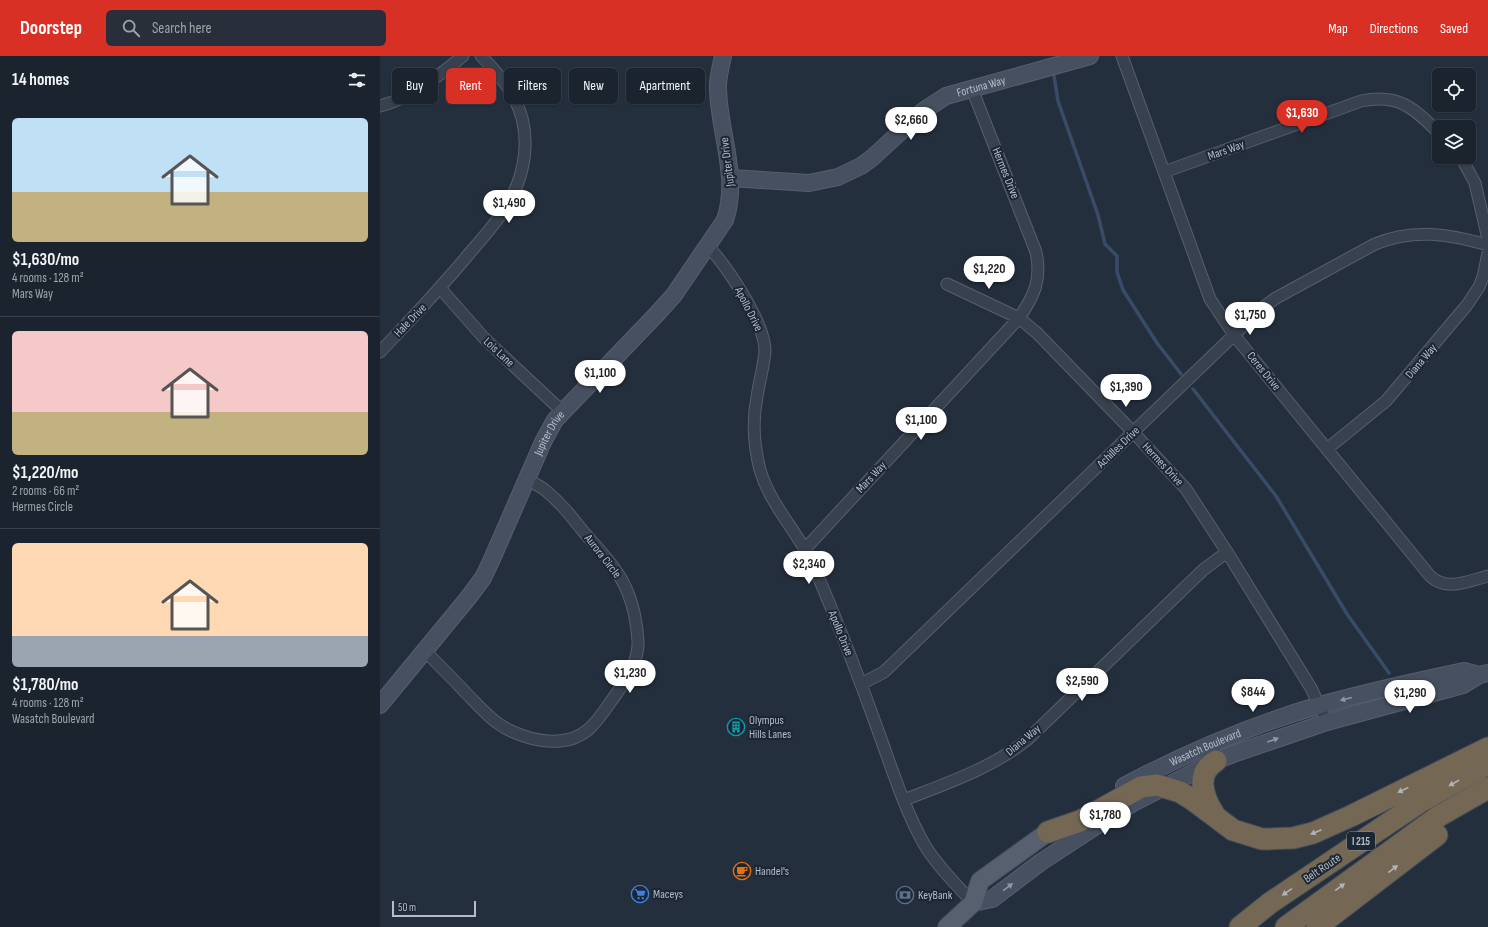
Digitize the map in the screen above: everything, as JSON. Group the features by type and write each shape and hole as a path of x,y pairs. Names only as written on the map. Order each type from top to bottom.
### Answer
{"highway":[{"path":"1048,832 1080,821 1141,787 1157,785 1180,792 1233,830 1262,839 1283,840 1313,833 1352,816 1488,748"},
{"path":"1216,762 1204,773 1202,783 1206,802 1219,821"},
{"name":"Belt Route","path":"1240,927 1270,903 1420,802 1488,764"},
{"name":"I 215","path":"1286,927 1439,816 1488,788"},
{"path":"1317,927 1444,830 1488,799"}],"main road":[{"name":"Wasatch Boulevard","path":"947,927 973,903 980,881 1048,832"}],"street":[{"path":"380,106 420,88 463,56"},
{"name":"Hale Drive","path":"380,352 440,288 503,212 514,192 523,168 525,138 524,127 518,106 507,86 481,56"},
{"name":"Jupiter Drive","path":"380,705 426,651 483,578 549,429 563,412 674,295 724,220 729,208 731,178 723,130 718,86 723,56"},
{"name":"Fortuna Way","path":"731,178 809,183 838,177 861,166 872,158 914,118 930,106 954,94 1090,56"},
{"name":"Ceres Drive","path":"1122,56 1210,299 1234,335 1430,576 1440,584 1456,584 1488,576"},
{"name":"Hermes Drive","path":"972,89 1036,252 1039,268 1037,285 1020,318 1037,333 1186,489 1227,552 1311,688 1327,722"},
{"name":"Mars Way","path":"1164,172 1370,99 1388,99 1404,104 1421,115 1432,126"},
{"path":"1465,164 1475,183 1488,239"},
{"name":"Achilles Drive","path":"861,684 884,672 1266,305 1276,298 1375,244 1384,241 1412,234 1431,234 1460,238 1488,245"},
{"name":"Apollo Drive","path":"708,246 739,289 763,336 764,356 756,399 754,422 757,457 764,481 772,500 805,549 815,570 861,684 904,800 921,837 943,870 973,903"},
{"name":"Diana Way","path":"1328,449 1386,401 1467,305 1483,277 1488,253"},
{"path":"947,284 1020,318"},
{"name":"Lois Lane","path":"440,288 484,338 563,412"},
{"name":"Mars Way","path":"805,549 1020,318"},
{"name":"Aurora Circle","path":"426,651 496,722 510,731 543,741 568,739 588,729 598,719 622,685 637,655 638,642 634,612 629,594 614,568 558,502 544,489 527,479"},
{"name":"Diana Way","path":"904,800 987,766 1014,750 1027,740 1203,570 1227,552"},
{"name":"Wasatch Boulevard","path":"1048,832 1122,787 1154,770 1232,736 1320,705 1464,671 1484,674"},
{"name":"Wasatch Boulevard","path":"973,903 992,899 1041,862 1127,806 1236,753 1327,722 1463,685 1484,674"}],"waterway":[{"path":"1054,76 1058,101 1098,215 1105,244 1117,256 1117,272 1123,290 1157,343 1181,374"},
{"path":"1193,389 1276,496 1347,614 1389,673"}],"place":[{"name":"Olympus Hills Lanes","path":"736,727"},
{"name":"Handel's","path":"742,871"},
{"name":"Maceys","path":"640,894"},
{"name":"KeyBank","path":"905,895"}]}
